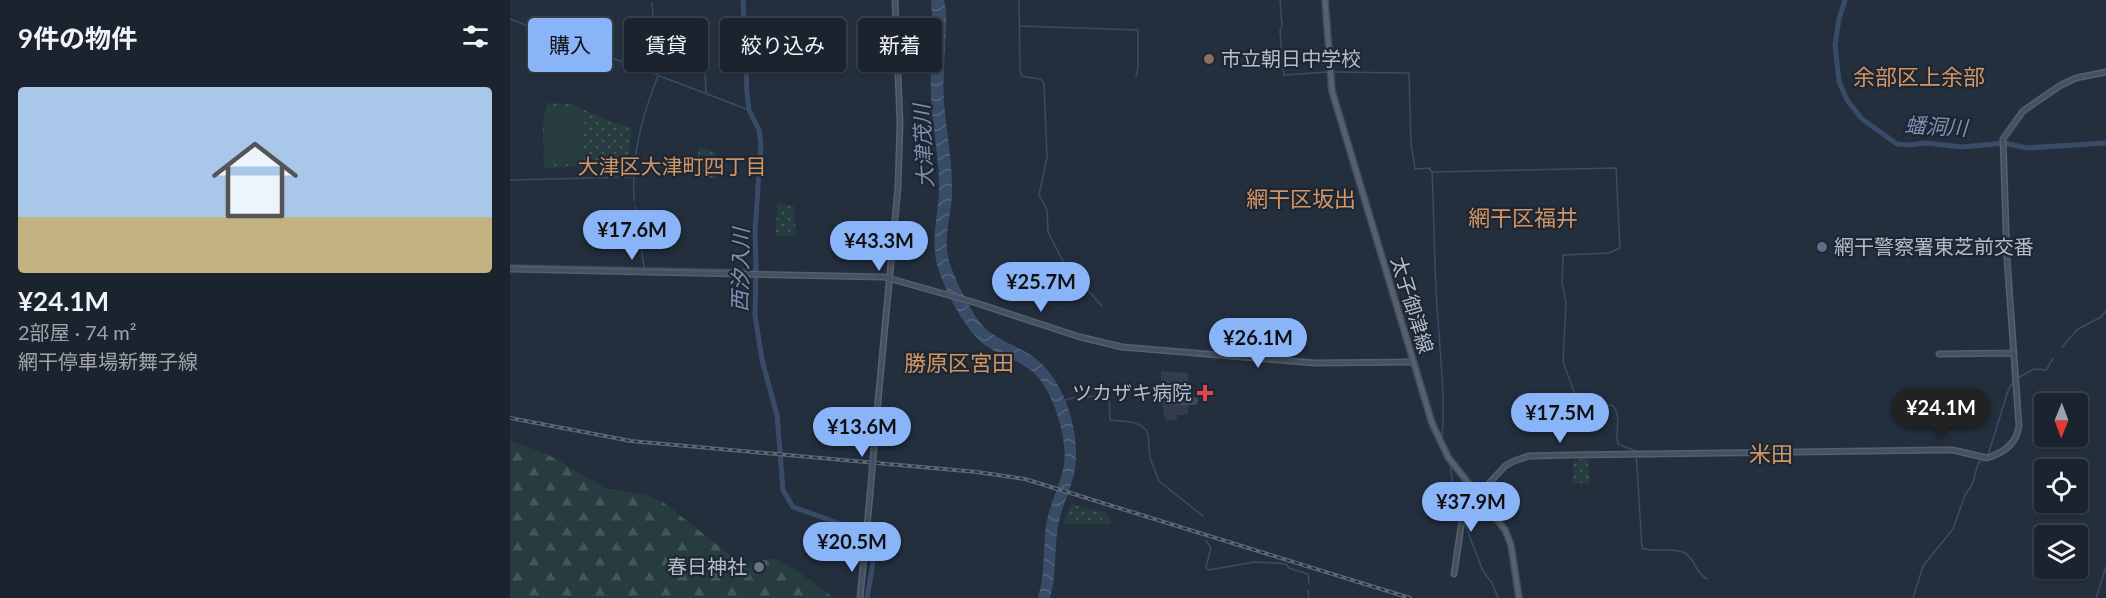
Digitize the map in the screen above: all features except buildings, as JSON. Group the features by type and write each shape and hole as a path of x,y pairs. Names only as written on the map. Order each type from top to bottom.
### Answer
{"main road":[{"path":"860,598 897,201 900,123 895,0"},
{"name":"太子御津線","path":"1325,0 1332,91 1432,423 1440,443 1508,537 1519,598"},
{"path":"1454,574 1462,520 1468,504 1505,466 1521,458 1953,450 1984,458 1992,457 2011,444 2017,436 2019,426 2002,143 2012,124 2032,103 2061,84 2076,78 2106,72"},
{"path":"510,269 889,278 973,302 1080,337 1122,347 1315,363 1413,362"},
{"path":"1939,354 2013,353"}],"shaded area":[{"path":"1161,371 1188,373 1188,413 1178,415 1176,420 1165,421 1161,395"}],"green space":[{"path":"547,103 571,104 632,128 627,164 546,168 544,166 543,125"},
{"path":"549,106 570,108 586,115 581,138 581,164 547,163 546,133"},
{"path":"700,147 716,153 716,178 695,177"},
{"path":"778,203 794,206 796,236 775,236"},
{"path":"510,441 547,454 607,489 644,494 663,502 739,562 749,563 776,559 834,598 510,598"},
{"path":"1588,458 1590,484 1573,483 1573,460"},
{"path":"1071,504 1106,513 1106,516 1111,518 1111,524 1064,524"}],"water":[{"name":"大津茂川","path":"931,0 944,0 946,11 945,112 952,176 947,235 950,264 967,302 985,328 996,337 1030,354 1046,368 1063,395 1073,427 1076,443 1074,474 1058,526 1054,580 1050,598 1038,598 1042,580 1047,518 1064,465 1064,442 1053,402 1040,380 1022,364 985,345 970,330 951,299 938,268 935,239 939,180 931,96 931,72 942,72 942,18 932,18"}],"waterway":[{"name":"西汐入川","path":"743,0 749,110 759,130 761,144 755,231 755,315 762,360 777,415 783,490 793,507 841,524 870,550 873,559 867,598"},
{"path":"1019,0 1020,71 1022,76 1041,79 1044,85 1047,157 1039,195 1047,210 1048,232 1064,263 1102,306"},
{"path":"1280,0 1284,75 1328,72"},
{"name":"蟠洞川","path":"1845,0 1835,45 1839,81 1847,100 1862,119 1897,144 1926,143 1962,147 2005,143 2026,148 2106,143"},
{"path":"652,3 653,15"},
{"path":"510,19 749,110"},
{"path":"1020,26 1138,30 1136,77"},
{"path":"1332,72 1409,73 1411,144 1415,169 1429,168 1432,172 1616,168 1620,248 1609,253 1563,255 1562,282 1566,303 1563,362 1580,408 1597,409 1612,405 1618,419 1618,444 1636,451 1642,548 1675,550 1685,553 1707,579"},
{"path":"705,73 706,92"},
{"path":"634,200 636,151 647,107 658,76"},
{"path":"1432,172 1442,383 1442,440"},
{"path":"510,180 632,177"},
{"path":"635,207 644,267"},
{"path":"510,265 756,270"},
{"path":"2062,347 2078,329 2101,317 2106,311"},
{"path":"2018,378 2034,369 2046,370 2053,359"},
{"path":"1988,455 2008,391 2013,382"},
{"path":"1063,401 1072,398 1109,395 1110,420 1131,422 1146,430 1150,458 1159,481 1203,516"},
{"path":"1913,598 1923,566 1953,529 1982,458"},
{"path":"1450,463 1453,486 1449,497 1449,508 1466,527 1483,571 1492,583 1498,598"},
{"path":"1206,541 1211,548 1206,567 1209,570 1254,562 1286,564 1289,568 1308,574 1309,583"},
{"path":"2096,598 2106,567"},
{"path":"1308,590 1309,598"}],"taxiway":[{"path":"1177,401 1194,401"}],"railway":[{"path":"510,418 631,441 977,472 1025,479 1410,598"}],"place":[{"name":"市立朝日中学校","path":"1209,59"},
{"name":"網干警察署東芝前交番","path":"1822,247"},
{"name":"ツカザキ病院","path":"1205,393"},
{"name":"春日神社","path":"759,567"}],"district":[{"name":"余部区上余部","path":"1919,77"},
{"name":"大津区大津町四丁目","path":"672,167"},
{"name":"網干区坂出","path":"1301,199"},
{"name":"網干区福井","path":"1523,218"},
{"name":"勝原区宮田","path":"959,363"},
{"name":"米田","path":"1771,454"}]}
